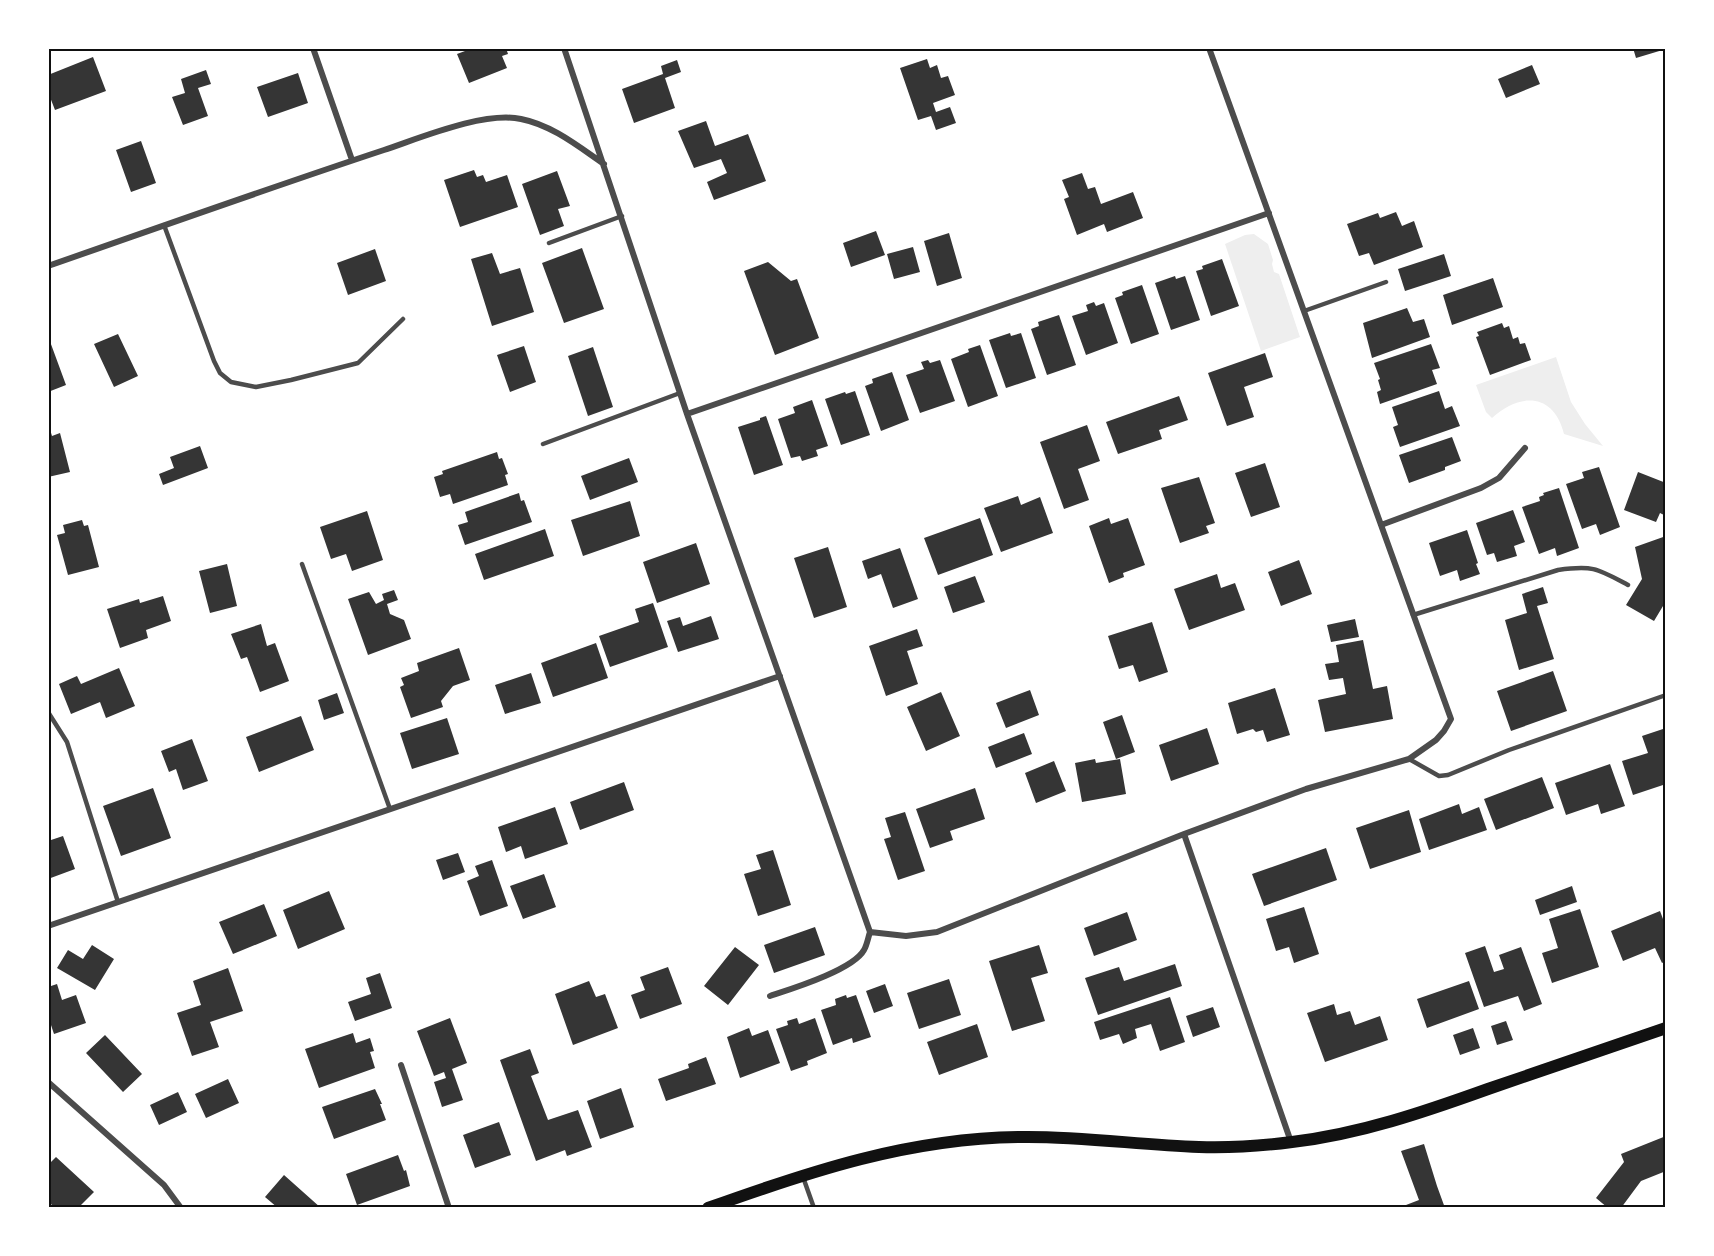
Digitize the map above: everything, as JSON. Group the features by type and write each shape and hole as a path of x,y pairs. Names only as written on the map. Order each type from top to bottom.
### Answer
{"main road":[{"path":"708,1208 802,1174 895,1150 939,1142 1048,1137 1201,1147 1247,1146 1291,1142 1362,1130 1666,1028"}],"street":[{"path":"313,48 352,160"},
{"path":"564,48 687,414 870,932 863,952 847,964 818,979 770,996"},
{"path":"870,932 906,936 937,932 1184,834 1306,789 1409,759 1436,740 1451,718 1209,48"},
{"path":"48,266 352,160 490,118 520,118 551,130 605,165"},
{"path":"687,414 1269,213"},
{"path":"1381,525 1481,488 1499,478 1525,448"},
{"path":"48,926 780,676"},
{"path":"1184,834 1291,1142"},
{"path":"401,1065 449,1208"},
{"path":"48,1082 164,1185 181,1208"}],"lane":[{"path":"549,243 622,216"},
{"path":"164,225 214,362 220,373 231,381 256,387 358,363 403,319"},
{"path":"1304,311 1386,282"},
{"path":"543,444 680,393"},
{"path":"302,564 390,809"},
{"path":"1413,615 1558,570 1582,567 1596,569 1628,585"},
{"path":"1409,759 1439,776 1448,776 1509,750 1666,695"},
{"path":"48,712 67,742 118,902"},
{"path":"802,1174 814,1208"}],"shaded area":[{"path":"1254,234 1268,244 1274,272 1279,274 1300,337 1261,351 1225,244 1245,235"},
{"path":"1556,357 1571,402 1603,446 1564,434 1559,420 1552,411 1544,404 1535,401 1514,404 1492,418 1486,412 1476,385"}],"building":[{"path":"473,48 506,48 508,54 502,56 507,68 469,83 457,54"},
{"path":"1633,48 1666,48 1666,49 1636,58"},
{"path":"93,57 106,91 55,110 48,92 48,75"},
{"path":"927,59 930,68 937,65 941,78 948,76 955,95 933,103 936,112 950,107 956,123 936,130 931,116 918,120 900,68"},
{"path":"677,60 681,72 665,78 675,108 634,123 622,89 663,74 661,66"},
{"path":"1532,65 1540,84 1506,98 1498,79"},
{"path":"206,70 211,84 198,88 208,116 183,125 172,97 185,93 181,79"},
{"path":"298,73 308,103 268,117 257,87"},
{"path":"706,121 715,146 748,134 766,181 714,200 707,182 727,173 721,159 694,168 678,131"},
{"path":"141,141 156,183 131,192 116,150"},
{"path":"474,170 477,177 483,175 486,182 507,175 518,207 460,227 444,180"},
{"path":"557,171 570,206 558,209 564,226 540,235 522,184"},
{"path":"1082,173 1088,189 1095,187 1101,204 1133,192 1143,218 1107,232 1104,224 1077,235 1064,199 1069,197 1062,180"},
{"path":"1396,212 1402,226 1414,221 1423,247 1374,265 1369,253 1359,256 1347,224 1378,213 1380,218"},
{"path":"876,231 885,255 851,267 843,243"},
{"path":"949,233 962,278 937,286 924,241"},
{"path":"913,247 920,272 894,279 887,254"},
{"path":"582,248 604,309 564,323 542,263"},
{"path":"375,249 386,281 348,295 337,263"},
{"path":"492,253 500,274 520,268 534,312 492,326 471,259"},
{"path":"1444,254 1451,276 1405,291 1398,269"},
{"path":"1222,259 1239,306 1211,316 1196,271 1203,269 1202,266"},
{"path":"768,262 791,281 797,279 819,338 775,355 744,271"},
{"path":"1175,276 1176,279 1185,276 1200,320 1171,330 1155,283"},
{"path":"1493,278 1503,307 1452,325 1443,295"},
{"path":"1142,285 1159,334 1131,344 1115,298 1123,295 1122,292"},
{"path":"1094,302 1096,306 1104,303 1118,343 1086,355 1072,316 1088,311 1086,305"},
{"path":"1407,308 1413,322 1424,319 1430,337 1372,358 1363,323"},
{"path":"1059,315 1076,365 1047,375 1031,329 1039,326 1038,322"},
{"path":"1502,323 1504,328 1509,326 1513,339 1518,337 1520,344 1525,343 1531,360 1490,375 1476,337 1479,336 1477,332"},
{"path":"1010,333 1011,336 1021,333 1036,378 1006,388 989,340"},
{"path":"118,334 138,376 114,387 94,344"},
{"path":"48,336 66,385 48,392"},
{"path":"1431,344 1440,368 1432,370 1437,384 1380,404 1377,392 1381,390 1378,380 1380,379 1374,363"},
{"path":"980,345 998,396 968,407 951,359"},
{"path":"524,346 536,382 510,392 497,355"},
{"path":"593,347 613,407 588,416 568,356"},
{"path":"1265,353 1273,377 1244,387 1254,417 1227,426 1208,373"},
{"path":"928,360 930,363 940,360 955,401 920,413 906,375 924,369 921,362"},
{"path":"892,372 909,420 881,431 865,386 873,383 872,379"},
{"path":"855,391 870,435 841,445 825,399"},
{"path":"1439,391 1445,409 1452,406 1460,426 1400,447 1393,427 1398,425 1392,407"},
{"path":"1179,396 1188,420 1159,430 1162,439 1118,454 1106,422"},
{"path":"812,400 828,446 816,450 818,456 802,461 800,456 791,458 778,419 795,413 793,407"},
{"path":"766,416 783,465 754,475 738,427"},
{"path":"48,423 52,436 60,433 70,472 48,477"},
{"path":"1087,425 1100,461 1078,469 1089,500 1064,509 1040,442"},
{"path":"1452,437 1461,461 1445,467 1445,470 1409,483 1399,455"},
{"path":"200,446 208,468 163,485 159,474 174,468 170,457"},
{"path":"497,452 508,474 505,475 508,485 453,504 450,494 440,497 434,477 443,474 442,471"},
{"path":"629,458 638,482 590,500 581,476"},
{"path":"1265,463 1280,507 1251,517 1235,473"},
{"path":"1599,467 1620,527 1600,535 1596,524 1582,529 1566,484 1584,478 1582,472"},
{"path":"1638,472 1666,483 1666,516 1660,513 1656,522 1624,510"},
{"path":"1199,477 1215,523 1206,526 1209,533 1180,543 1161,488"},
{"path":"1559,488 1579,548 1557,556 1555,548 1539,554 1522,507 1540,501 1539,497 1544,495 1543,493"},
{"path":"519,493 532,522 465,545 458,525 468,522 465,512"},
{"path":"1018,496 1021,505 1040,497 1053,533 1001,552 984,508"},
{"path":"630,501 640,536 583,556 571,520"},
{"path":"1513,510 1525,542 1514,546 1517,556 1497,562 1494,553 1487,555 1476,523"},
{"path":"367,511 383,560 352,571 346,554 331,559 320,527"},
{"path":"980,518 993,555 938,575 924,538"},
{"path":"1109,518 1111,524 1128,518 1145,565 1123,573 1124,577 1109,583 1089,526"},
{"path":"82,520 84,526 88,525 99,567 68,575 57,535 65,533 63,525"},
{"path":"545,529 554,556 484,580 475,554"},
{"path":"1467,530 1480,574 1460,581 1457,570 1440,576 1429,543"},
{"path":"1666,536 1666,601 1654,621 1626,605 1642,579 1635,547"},
{"path":"696,543 710,584 657,603 643,562"},
{"path":"828,547 847,607 814,618 794,558"},
{"path":"900,548 918,599 893,608 881,574 868,579 862,561"},
{"path":"1299,560 1312,594 1281,606 1268,572"},
{"path":"227,564 237,606 210,613 199,571"},
{"path":"1217,574 1221,588 1235,583 1245,610 1189,630 1174,589"},
{"path":"975,576 985,602 953,613 944,587"},
{"path":"1543,587 1548,603 1537,606 1554,659 1519,670 1505,620 1527,613 1522,594"},
{"path":"394,590 398,600 387,604 390,614 404,620 411,639 368,655 348,599 369,592 376,604 384,600 382,594"},
{"path":"163,596 171,621 146,630 148,638 120,648 107,609 139,599 140,603"},
{"path":"653,603 668,647 610,667 599,636 639,622 635,609"},
{"path":"711,616 719,639 678,652 667,621 680,617 683,626"},
{"path":"1355,619 1359,637 1331,642 1327,625"},
{"path":"1152,622 1168,672 1139,682 1133,665 1119,669 1108,636"},
{"path":"261,624 267,646 275,643 289,681 260,692 247,657 241,659 231,634"},
{"path":"917,629 923,646 907,651 918,684 886,696 869,646"},
{"path":"1363,640 1373,689 1387,686 1393,719 1325,732 1318,700 1346,694 1343,678 1329,680 1325,664 1339,662 1336,645"},
{"path":"596,643 608,678 553,697 541,663"},
{"path":"459,648 470,680 453,686 441,701 443,707 411,718 400,687 404,685 401,678 419,671 417,663"},
{"path":"119,668 135,706 106,718 100,702 71,714 59,684 77,676 81,684"},
{"path":"1553,671 1567,711 1511,731 1497,691"},
{"path":"531,673 541,703 505,714 495,685"},
{"path":"1275,688 1290,735 1267,742 1263,730 1256,732 1253,729 1237,734 1228,703"},
{"path":"1030,690 1039,715 1006,728 996,703"},
{"path":"941,692 960,736 926,751 907,707"},
{"path":"337,693 344,713 324,720 318,700"},
{"path":"1122,715 1135,752 1116,759 1103,722"},
{"path":"301,716 314,750 259,772 246,737"},
{"path":"447,718 459,754 412,769 400,733"},
{"path":"1207,728 1219,764 1171,781 1159,745"},
{"path":"1666,728 1666,784 1633,795 1622,761 1648,753 1642,736"},
{"path":"1024,733 1032,754 996,768 988,747"},
{"path":"192,739 208,781 183,790 176,769 169,772 161,751"},
{"path":"1095,759 1096,763 1120,759 1126,794 1082,802 1075,763"},
{"path":"1054,761 1066,791 1036,803 1025,773"},
{"path":"1610,764 1625,806 1601,814 1598,804 1566,815 1555,783"},
{"path":"1542,777 1554,808 1496,830 1484,799"},
{"path":"624,782 634,810 580,830 570,802"},
{"path":"153,788 171,838 121,856 103,806"},
{"path":"975,788 985,819 950,831 953,840 930,848 916,809"},
{"path":"1459,804 1462,814 1479,807 1487,830 1429,850 1419,819"},
{"path":"555,807 568,844 525,859 521,846 506,852 498,827"},
{"path":"1409,810 1421,852 1370,869 1356,828"},
{"path":"905,812 925,871 898,880 884,839 891,837 885,818"},
{"path":"63,836 75,869 48,879 48,841"},
{"path":"1326,848 1337,880 1264,906 1252,874"},
{"path":"773,850 791,905 758,916 744,874 761,869 756,855"},
{"path":"458,853 465,872 443,880 436,860"},
{"path":"492,860 508,906 480,916 467,881 479,876 475,866"},
{"path":"544,874 556,907 523,919 510,886"},
{"path":"1572,886 1577,902 1540,915 1535,900"},
{"path":"329,891 345,929 298,949 283,910"},
{"path":"264,904 277,936 233,954 219,922"},
{"path":"1304,907 1319,954 1294,963 1289,947 1276,951 1266,919"},
{"path":"1580,909 1599,967 1552,983 1542,953 1558,948 1549,919"},
{"path":"1660,911 1666,927 1666,961 1662,963 1655,948 1623,961 1611,931"},
{"path":"1127,912 1137,940 1094,956 1084,928"},
{"path":"815,927 825,955 774,973 764,945"},
{"path":"92,945 114,959 95,990 57,968 68,950 83,959"},
{"path":"1039,945 1048,973 1031,978 1045,1021 1012,1031 989,961"},
{"path":"1485,946 1494,972 1504,969 1499,955 1521,947 1542,1004 1524,1011 1518,996 1484,1007 1465,953"},
{"path":"735,947 759,965 728,1005 704,986"},
{"path":"1175,964 1182,986 1098,1015 1085,978 1119,967 1124,981"},
{"path":"668,967 682,1004 640,1019 631,995 645,990 640,977"},
{"path":"228,968 243,1011 210,1022 219,1047 192,1056 177,1013 201,1005 193,981"},
{"path":"380,973 392,1008 355,1021 348,1002 371,994 366,978"},
{"path":"949,979 961,1015 919,1029 907,993"},
{"path":"589,981 596,997 605,994 618,1028 573,1045 555,994"},
{"path":"1469,981 1479,1009 1427,1028 1417,999"},
{"path":"57,984 62,1000 76,995 86,1023 54,1034 48,1016 48,987"},
{"path":"885,984 893,1006 874,1013 866,991"},
{"path":"846,995 847,998 856,995 871,1037 853,1043 852,1038 833,1045 821,1010 836,1005 835,999"},
{"path":"1170,997 1185,1042 1160,1051 1151,1024 1135,1029 1137,1038 1123,1044 1119,1034 1100,1040 1094,1022"},
{"path":"1334,1004 1337,1015 1350,1011 1355,1025 1380,1016 1388,1040 1325,1062 1307,1013"},
{"path":"1213,1007 1220,1027 1193,1037 1186,1016"},
{"path":"450,1018 467,1063 452,1069 463,1100 442,1107 434,1082 446,1078 444,1072 434,1076 417,1031"},
{"path":"797,1018 799,1024 815,1018 827,1053 807,1061 808,1065 791,1071 776,1029 788,1025 787,1021"},
{"path":"1506,1021 1513,1040 1497,1045 1491,1026"},
{"path":"977,1024 988,1057 939,1075 927,1042"},
{"path":"749,1028 752,1036 768,1030 780,1063 740,1078 727,1037"},
{"path":"1473,1028 1480,1048 1460,1055 1453,1035"},
{"path":"353,1033 356,1043 370,1038 374,1051 370,1052 375,1068 319,1088 305,1049"},
{"path":"105,1035 142,1074 123,1092 86,1053"},
{"path":"530,1049 539,1073 531,1076 548,1120 578,1110 592,1147 567,1156 565,1150 536,1161 500,1060"},
{"path":"706,1057 716,1084 666,1101 658,1079 689,1068 688,1064"},
{"path":"228,1079 239,1103 206,1118 195,1094"},
{"path":"621,1088 634,1127 600,1139 587,1101"},
{"path":"375,1089 386,1120 334,1139 322,1107"},
{"path":"178,1092 187,1112 159,1125 150,1105"},
{"path":"499,1122 511,1155 475,1168 463,1135"},
{"path":"1666,1136 1666,1171 1641,1181 1621,1208 1608,1208 1596,1198 1624,1162 1621,1154"},
{"path":"1424,1144 1445,1208 1408,1208 1406,1205 1419,1200 1401,1151"},
{"path":"398,1155 404,1171 406,1170 410,1186 357,1205 346,1174"},
{"path":"56,1157 94,1192 78,1208 55,1208 48,1201 48,1165"},
{"path":"284,1175 321,1208 278,1208 265,1197"}]}
